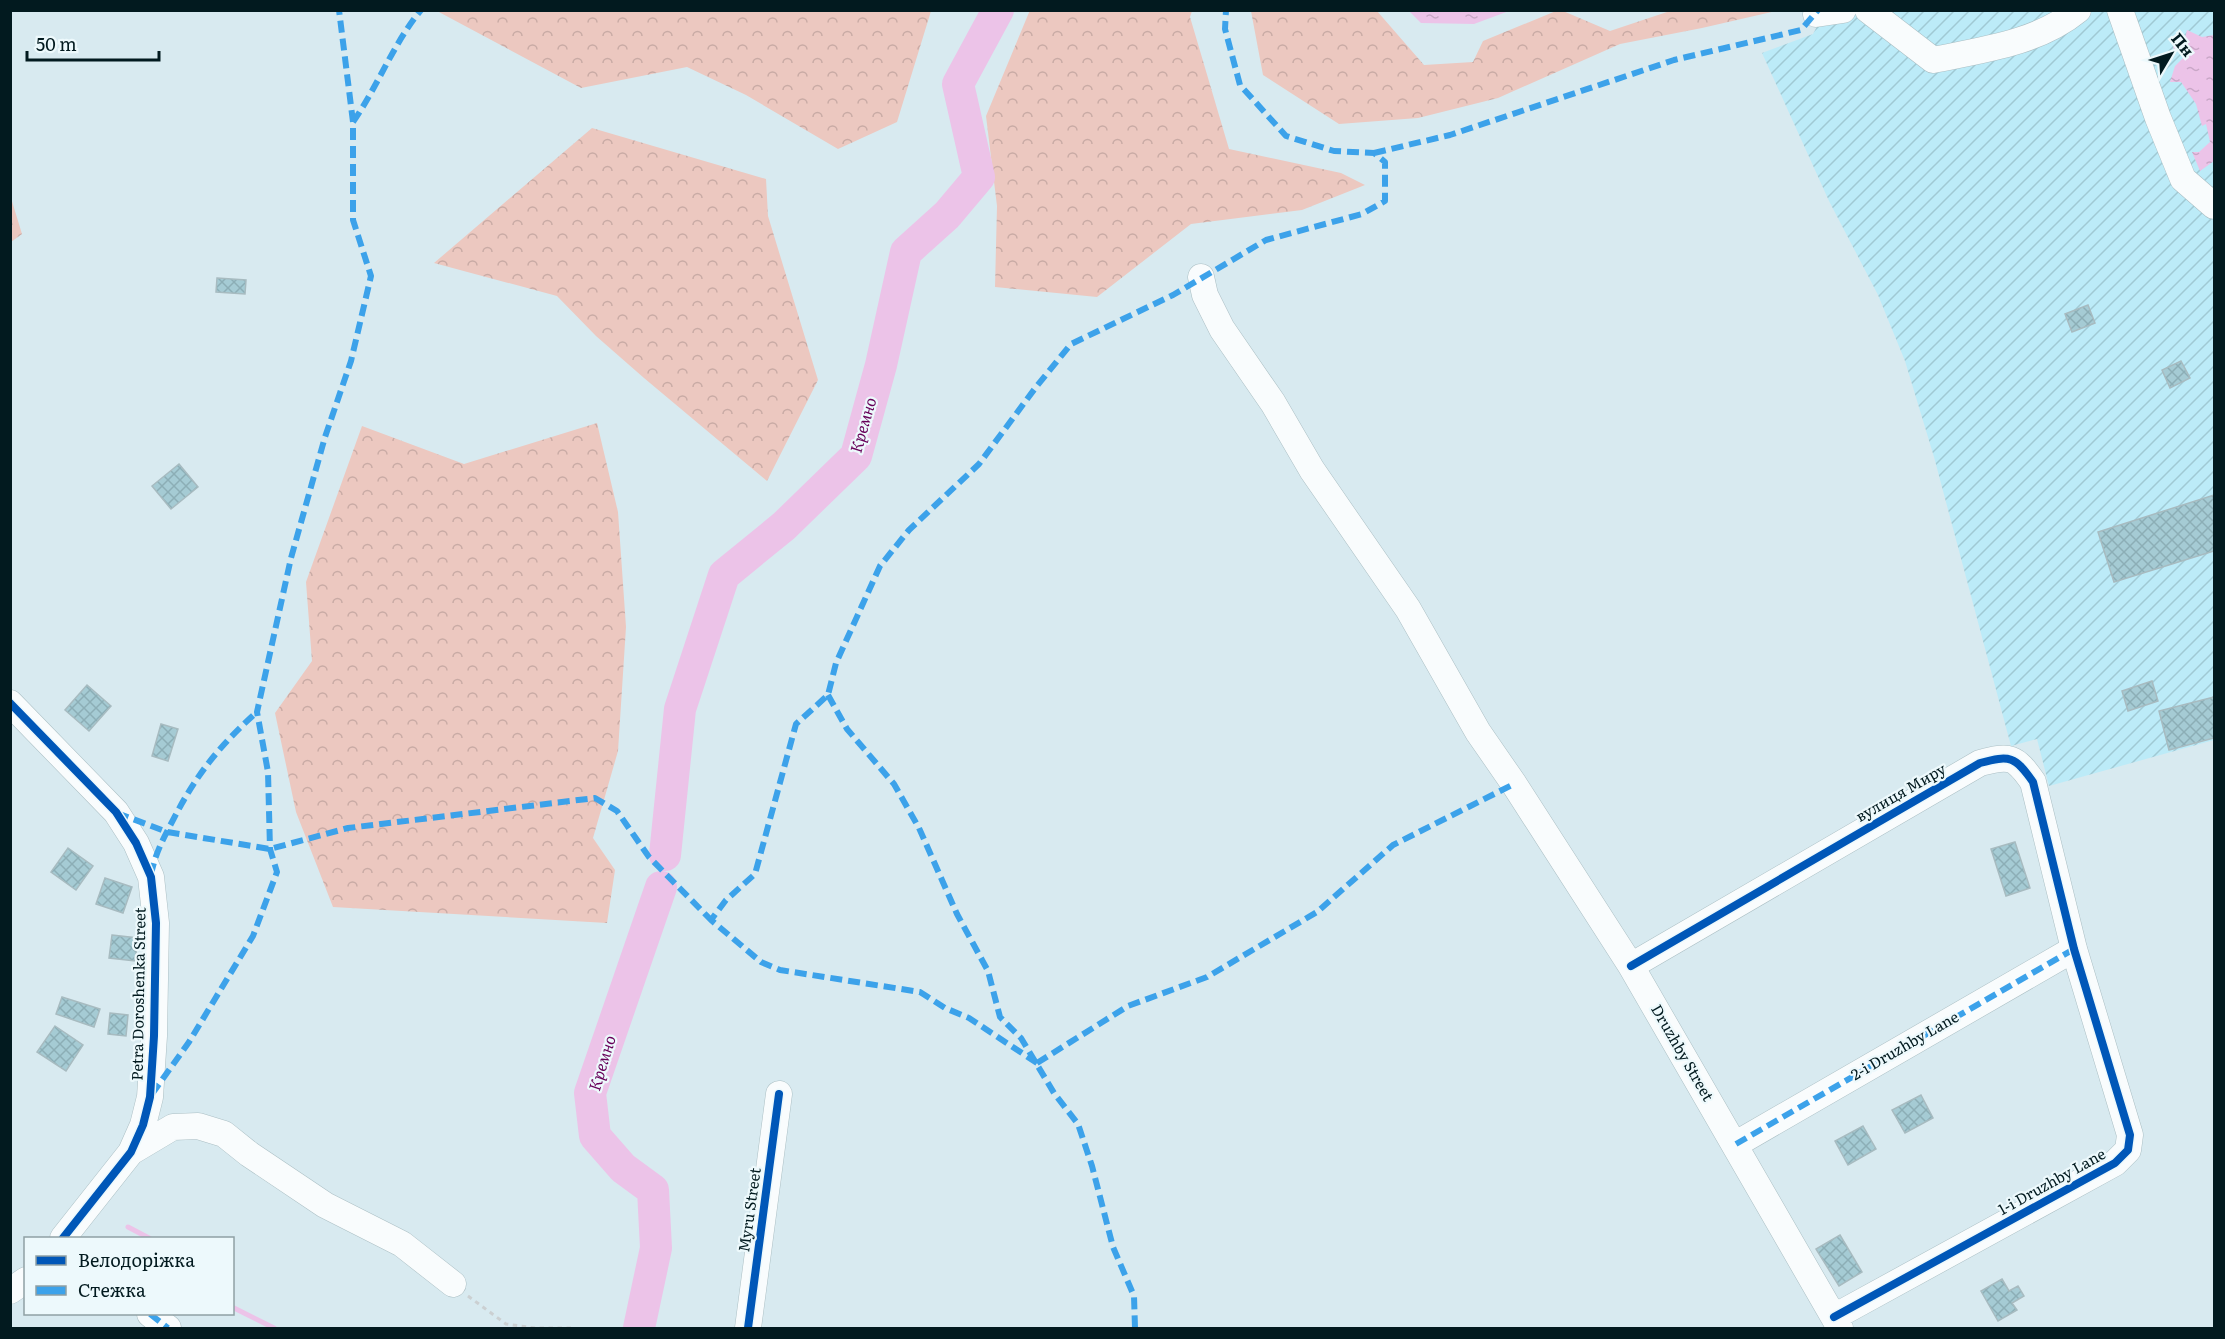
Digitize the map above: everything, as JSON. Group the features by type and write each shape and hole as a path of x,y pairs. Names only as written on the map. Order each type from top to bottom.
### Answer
{"street":[{"path":"1816,15 1843,10"},
{"path":"1868,10 1933,60 2004,46 2064,22 2078,10"},
{"path":"2120,10 2158,118 2183,179 2214,206"},
{"name":"Druzhby Street","path":"1201,277 1205,295 1222,329 1273,403 1312,470 1408,609 1478,732 1631,966 1736,1144 1837,1323"},
{"name":"Petra Doroshenka Street","path":"10,703 116,812 136,843 151,877 156,923 151,1086 143,1125 131,1152 65,1237"},
{"name":"вулиця Миру","path":"1631,966 1980,763 2001,758 2020,763 2033,782 2074,949"},
{"name":"2-i Druzhby Lane","path":"1736,1144 2074,949"},
{"name":"1-i Druzhby Lane","path":"1837,1323 2115,1163 2128,1150 2130,1135 2074,949"},
{"name":"Myru Street","path":"748,1329 779,1094"},
{"path":"131,1152 174,1127 198,1126 224,1134 249,1154 325,1205 402,1244 453,1284"},
{"path":"10,1291 24,1281"},
{"path":"151,1315 168,1329"}],"path":[{"path":"453,1284 506,1324 535,1328 574,1329"}],"shaded area":[{"path":"1825,11 2214,11 2214,740 2049,786 2037,739 2011,746 1934,457 1905,361 1878,295 1829,201 1762,53 1813,34"}],"green space":[{"path":"1030,10 1192,11 1190,17 1229,149 1341,173 1365,185 1302,210 1191,224 1097,297 995,287 997,206 986,116"},
{"path":"437,11 931,11 897,122 838,149 746,95 687,67 581,88"},
{"path":"1251,11 1377,11 1424,65 1473,62 1483,41 1556,11 1563,11 1610,31 1670,11 1776,11 1620,44 1498,98 1418,118 1339,124 1263,75"},
{"path":"592,128 766,179 768,216 818,380 767,481 596,336 557,296 434,263"},
{"path":"11,198 22,234 10,242"},
{"path":"597,423 618,512 626,627 618,751 593,838 615,870 607,923 333,907 296,812 275,713 312,661 306,582 362,426 464,464"}],"water":[{"path":"1409,11 1509,11 1474,24 1421,23"},
{"path":"2187,30 2202,37 2214,35 2214,161 2200,171 2192,152 2199,152 2210,142 2206,124 2202,126 2196,104 2181,82 2170,82 2175,66 2185,56 2173,48 2176,41 2185,38"}],"building":[{"path":"217,278 246,280 245,294 216,292"},
{"path":"2088,305 2095,323 2072,332 2065,314"},
{"path":"2181,361 2190,378 2170,388 2162,370"},
{"path":"179,464 198,487 171,509 152,486"},
{"path":"2214,495 2214,551 2114,582 2098,532"},
{"path":"2152,681 2158,701 2128,711 2122,691"},
{"path":"87,685 111,706 89,731 65,710"},
{"path":"2214,697 2214,738 2169,750 2159,711"},
{"path":"161,724 178,729 168,761 152,756"},
{"path":"2015,842 2030,888 2006,896 1991,849"},
{"path":"68,848 93,866 76,890 51,872"},
{"path":"105,878 132,887 123,913 96,904"},
{"path":"112,935 138,938 135,961 109,958"},
{"path":"62,997 100,1009 94,1027 56,1014"},
{"path":"110,1013 128,1015 126,1036 108,1034"},
{"path":"55,1026 83,1045 66,1071 37,1052"},
{"path":"1921,1095 1933,1118 1905,1133 1892,1110"},
{"path":"1863,1126 1876,1149 1848,1165 1835,1141"},
{"path":"1840,1235 1862,1272 1839,1286 1816,1249"},
{"path":"2002,1279 2009,1291 2018,1286 2024,1296 2012,1303 2017,1310 1998,1321 1981,1291"}],"waterway":[{"name":"Кремно","path":"665,855 680,709 724,575 784,526 856,456 881,365 906,252 947,215 979,177 958,84 998,10"},
{"name":"Кремно","path":"639,1328 656,1248 653,1190 623,1168 595,1136 590,1093 661,887"},
{"path":"128,1227 147,1237"},
{"path":"234,1308 274,1328"}],"marked path":[{"path":"152,1094 189,1042 253,936 277,872 270,849 268,772 257,712 291,558 325,437 351,361 371,276 353,220 353,122 339,10"},
{"path":"353,122 402,37 421,10"},
{"path":"1037,1063 969,1018 945,1008 920,992 780,970 761,962 711,920 726,900 755,874 796,724 828,695 836,663 880,566 909,530 979,464 1071,344 1173,295 1266,240 1362,214 1385,201 1385,162 1374,153 1334,151 1286,136 1240,85 1225,29 1226,10"},
{"path":"1374,153 1450,135 1674,60 1801,30 1818,10"},
{"path":"828,695 847,729 894,784 919,828 957,914 988,971 1000,1017 1021,1038 1054,1093 1078,1124 1092,1166 1113,1247 1134,1296 1135,1328"},
{"path":"151,875 163,840 190,789 220,749 257,712"},
{"path":"1037,1063 1128,1006 1207,977 1317,912 1393,845 1514,784"},
{"path":"117,813 167,832 270,849 348,828 595,798 617,811 649,857 711,920"},
{"path":"1736,1144 2074,949"},
{"path":"151,1315 168,1328"}],"cycle path":[{"path":"10,703 116,812 136,843 151,877 156,923 154,1036 150,1097 143,1125 131,1152 64,1237"},
{"path":"1631,966 1980,763 1998,759 2011,760 2016,762 2033,782 2074,949 2130,1135 2128,1150 2115,1163 1834,1317"},
{"path":"748,1328 779,1094"}]}
